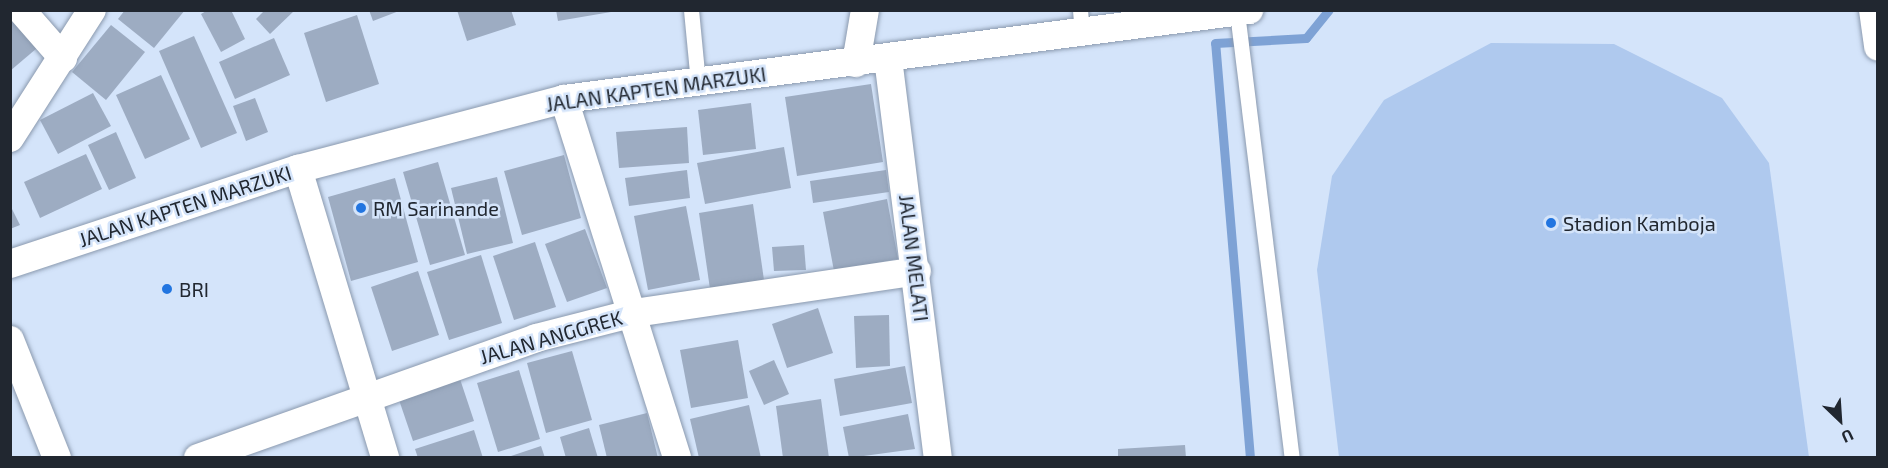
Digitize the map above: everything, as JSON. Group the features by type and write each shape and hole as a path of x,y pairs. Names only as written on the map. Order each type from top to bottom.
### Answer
{"street":[{"path":"21,10 63,58"},
{"path":"10,138 92,10"},
{"path":"856,63 865,10"},
{"path":"1874,10 1878,47"},
{"name":"JALAN KAPTEN MARZUKI","path":"10,264 298,169 564,99 856,63 1081,22 1241,15"},
{"name":"JALAN MELATI","path":"888,58 917,271 938,458"},
{"path":"564,99 634,313 677,458"},
{"path":"298,169 386,458"},
{"name":"JALAN ANGGREK","path":"198,458 232,442 536,338 634,313 917,271"},
{"path":"10,340 57,458"}],"lane":[{"path":"691,10 698,83"},
{"path":"1241,15 1242,45 1292,458"}],"shaded area":[{"name":"Stadion Kamboja","path":"1491,43 1614,44 1722,98 1769,163 1809,457 1339,457 1317,270 1332,176 1384,100"}],"building":[{"path":"10,10 43,43 10,71"},
{"path":"125,10 185,10 154,48 118,19"},
{"path":"208,10 231,10 245,39 221,52 201,14"},
{"path":"265,10 295,10 270,34 256,19"},
{"path":"369,10 399,10 399,11 373,21"},
{"path":"457,10 511,10 516,25 467,41"},
{"path":"556,10 610,10 611,12 558,21"},
{"path":"357,15 379,84 326,102 304,33"},
{"path":"111,25 145,52 106,100 72,72"},
{"path":"194,36 237,133 201,148 159,51"},
{"path":"274,38 290,75 235,99 219,62"},
{"path":"161,75 190,139 145,159 116,95"},
{"path":"871,84 883,162 797,176 785,97"},
{"path":"93,93 111,126 58,154 40,120"},
{"path":"255,98 268,132 246,141 233,106"},
{"path":"751,103 756,149 703,155 698,110"},
{"path":"687,127 689,163 619,168 616,132"},
{"path":"116,132 136,178 109,190 88,145"},
{"path":"784,147 791,188 705,204 697,163"},
{"path":"86,154 102,189 40,218 24,182"},
{"path":"564,155 581,218 522,235 504,171"},
{"path":"438,162 465,255 430,265 403,172"},
{"path":"687,170 690,198 629,206 625,178"},
{"path":"886,170 889,192 813,203 810,181"},
{"path":"497,177 513,243 467,254 451,188"},
{"path":"395,178 418,262 351,281 328,197"},
{"path":"887,199 898,259 834,271 823,212"},
{"path":"753,204 764,280 710,289 699,213"},
{"path":"10,205 20,225 10,229"},
{"path":"686,206 700,280 648,290 634,216"},
{"path":"585,229 607,288 567,302 545,244"},
{"path":"535,242 556,307 514,320 493,256"},
{"path":"804,245 806,270 774,271 772,247"},
{"path":"481,255 502,323 449,340 427,272"},
{"path":"418,271 439,335 392,351 371,287"},
{"path":"818,308 833,353 787,368 772,324"},
{"path":"889,315 890,366 856,368 854,316"},
{"path":"738,340 748,398 691,408 680,350"},
{"path":"572,351 592,420 546,433 527,363"},
{"path":"774,360 789,394 764,405 749,371"},
{"path":"905,366 912,403 840,416 834,379"},
{"path":"519,370 540,439 498,452 477,383"},
{"path":"459,376 474,421 413,441 398,397"},
{"path":"821,399 829,458 783,458 776,406"},
{"path":"749,405 761,458 699,458 690,419"},
{"path":"647,413 658,458 607,458 599,425"},
{"path":"908,414 915,449 849,458 843,427"},
{"path":"589,428 598,458 566,458 560,437"},
{"path":"474,430 483,458 418,458 415,449"},
{"path":"1185,445 1186,458 1118,458 1118,449"},
{"path":"541,446 545,458 508,458 508,457"}],"waterway":[{"path":"1250,458 1215,43 1306,38 1329,10"}],"place":[{"name":"RM Sarinande","path":"361,208"},
{"name":"Stadion Kamboja","path":"1551,223"},
{"name":"BRI","path":"167,289"}]}
